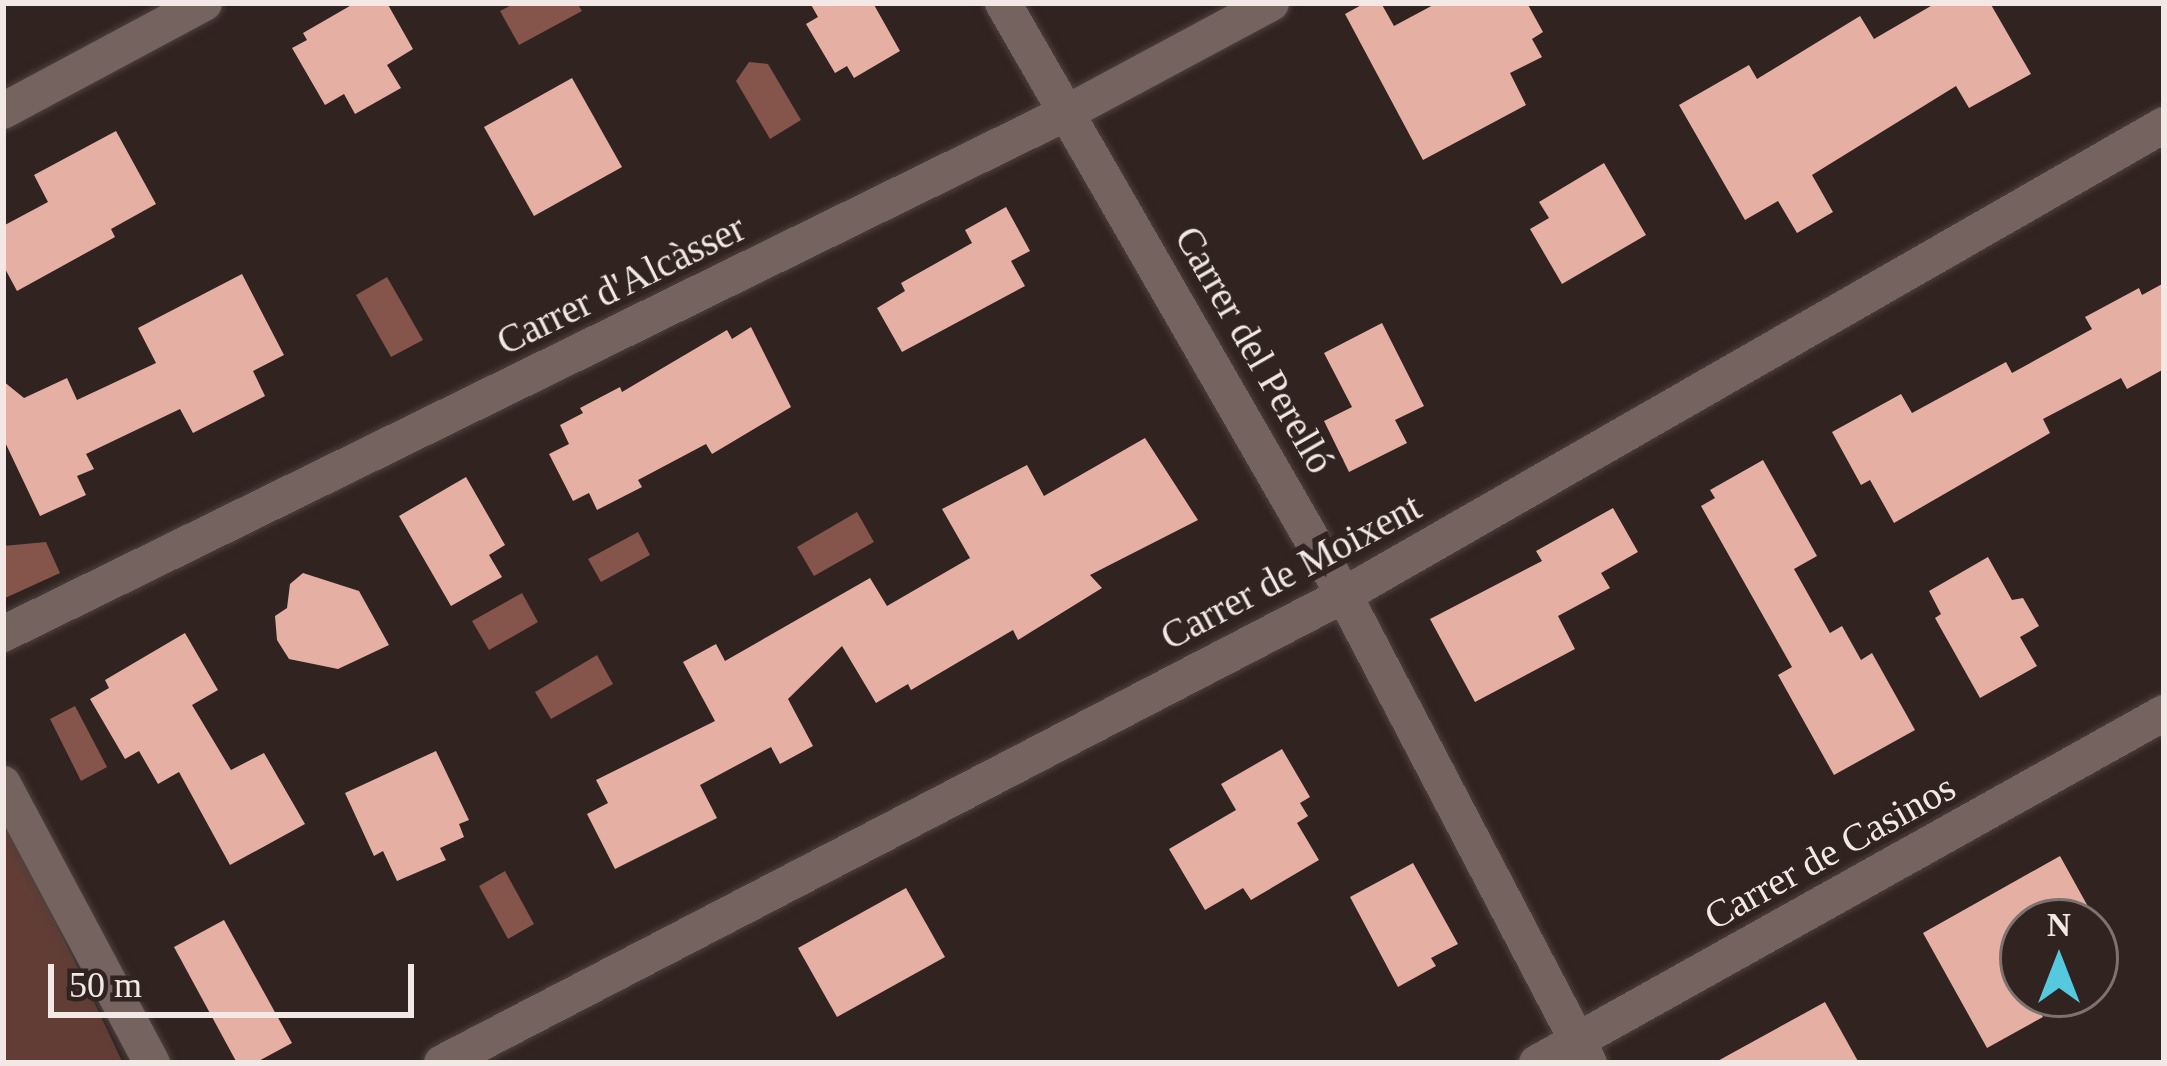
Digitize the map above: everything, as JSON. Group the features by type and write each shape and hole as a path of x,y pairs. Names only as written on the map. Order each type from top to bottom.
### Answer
{"street":[{"path":"3,111 204,3"},
{"name":"Carrer del Perelló","path":"1004,3 1344,595 1583,1052"},
{"name":"Carrer d'Alcàsser","path":"3,634 1070,111 1271,3"},
{"name":"Carrer de Moixent","path":"442,1063 1344,595 2164,125"},
{"name":"Carrer de Casinos","path":"1538,1063 1583,1052 2164,713"},
{"path":"3,784 152,1063"}],"shaded area":[{"path":"515,3 577,3 582,11 519,45 500,11"},
{"path":"749,62 768,64 801,120 770,139 736,81"},
{"path":"387,277 423,340 391,357 356,295"},
{"path":"857,512 874,542 814,576 797,547"},
{"path":"638,532 650,555 601,582 588,559"},
{"path":"46,542 60,573 3,599 3,546"},
{"path":"522,593 538,622 489,650 472,621"},
{"path":"597,655 613,684 551,719 535,692"},
{"path":"75,706 107,767 81,781 50,719"},
{"path":"3,810 121,1059 123,1063 3,1063"},
{"path":"505,871 534,924 508,939 479,886"}],"building":[{"path":"355,3 387,3 413,49 387,65 401,88 355,114 344,94 325,105 292,48 307,40 303,33"},
{"path":"810,3 873,3 900,51 854,78 847,66 835,73 806,24 818,17"},
{"path":"1365,3 1381,3 1394,26 1437,3 1527,3 1543,32 1532,39 1542,57 1510,73 1526,105 1423,160 1345,14"},
{"path":"1936,3 1990,3 2031,74 1969,108 1956,86 1812,175 1833,212 1797,233 1778,201 1745,220 1679,105 1749,65 1757,79 1860,16 1874,39"},
{"path":"572,78 622,167 534,216 484,127"},
{"path":"116,131 156,204 111,229 115,237 17,291 3,265 3,226 48,202 34,175"},
{"path":"1604,163 1646,235 1562,284 1530,229 1549,218 1539,202"},
{"path":"1006,207 1030,251 1011,261 1025,286 902,352 877,308 905,291 901,283 972,243 965,230"},
{"path":"242,274 284,355 253,371 265,396 193,433 180,409 86,454 94,469 77,476 86,495 40,516 3,438 3,381 24,398 67,378 77,400 156,363 138,328"},
{"path":"2164,283 2164,369 2127,389 2121,378 2043,419 2050,433 1894,523 1870,480 1861,485 1832,432 1901,394 1912,413 2006,362 2012,373 2092,329 2085,317 2139,288 2142,295"},
{"path":"1382,323 1424,406 1395,420 1407,443 1349,472 1324,421 1352,407 1324,353"},
{"path":"751,327 791,407 712,454 706,444 638,480 642,487 597,510 589,493 573,501 549,454 569,444 560,425 583,413 580,408 620,387 622,392 727,330 732,339"},
{"path":"1145,438 1198,520 1090,575 1102,588 1018,640 1013,630 911,690 908,684 876,703 842,646 788,699 813,746 780,764 771,747 700,785 717,818 615,869 587,814 608,803 596,780 715,721 683,662 716,644 725,661 870,578 887,606 970,558 942,509 1027,465 1044,496"},
{"path":"1763,460 1817,556 1794,569 1830,633 1842,626 1861,660 1872,653 1915,730 1834,775 1778,675 1792,667 1701,506 1715,498 1710,490"},
{"path":"466,477 505,545 489,555 502,577 451,606 399,516"},
{"path":"1613,508 1638,552 1601,573 1610,588 1558,616 1575,649 1475,702 1430,619 1542,561 1536,551"},
{"path":"1988,557 2012,600 2023,598 2039,626 2020,637 2037,666 1980,698 1935,618 1941,614 1929,591"},
{"path":"303,573 359,591 389,645 338,669 289,659 277,640 275,616 287,608 290,584"},
{"path":"185,633 218,690 192,705 231,770 264,753 305,824 230,865 179,772 158,784 139,751 125,759 90,699 109,688 105,680"},
{"path":"1282,749 1310,797 1300,803 1308,816 1297,823 1319,860 1251,900 1243,888 1205,910 1169,849 1236,810 1221,784"},
{"path":"436,751 469,820 459,824 464,837 440,848 446,860 397,881 383,851 374,856 345,793"},
{"path":"2060,856 2083,898 1999,898 1999,1018 2041,1018 1987,1048 1923,933"},
{"path":"1413,863 1458,944 1431,958 1436,966 1398,987 1350,897"},
{"path":"906,888 945,957 837,1017 798,948"},
{"path":"224,920 292,1043 255,1063 237,1063 174,947"},
{"path":"1825,1002 1859,1063 1714,1063"}]}
